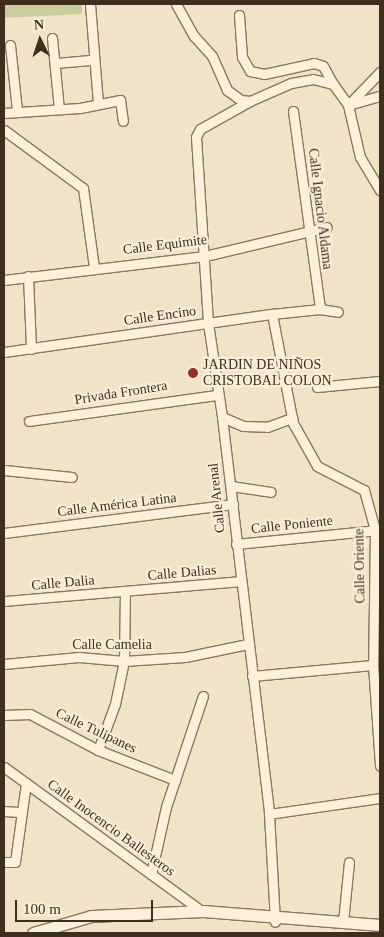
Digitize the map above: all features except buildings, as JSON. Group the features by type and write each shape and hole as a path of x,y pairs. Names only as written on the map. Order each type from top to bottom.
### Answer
{"main road":[{"path":"33,933 91,916 204,914 380,925"},
{"path":"275,919 380,932"}],"street":[{"path":"90,4 98,104"},
{"path":"176,4 194,36 212,56 227,90 241,100 250,101 302,80 322,80 334,84"},
{"path":"240,15 242,57 250,71 264,74 314,63 323,66 348,105 360,157 380,190"},
{"path":"52,38 56,63 59,109"},
{"path":"10,45 11,66 18,110"},
{"path":"56,63 93,60"},
{"path":"348,105 380,72"},
{"path":"348,105 380,96"},
{"path":"4,113 18,110 59,109 120,100 123,121"},
{"name":"Calle Arenal","path":"250,101 197,132 208,323 231,486 240,581 269,814 275,919"},
{"name":"Calle Ignacio Aldama","path":"294,111 320,309"},
{"path":"4,130 83,188 94,267"},
{"name":"Calle Equimite","path":"4,280 94,267 205,256 327,227"},
{"path":"28,276 31,349"},
{"name":"Calle Encino","path":"4,352 272,314 320,309 338,312"},
{"name":"Calle Oriente","path":"272,314 292,418 317,466 364,490 378,530 374,665 380,766"},
{"path":"317,387 380,382"},
{"name":"Privada Frontera","path":"29,421 217,394"},
{"path":"222,417 242,426 267,427 292,418"},
{"path":"4,470 72,478"},
{"path":"231,486 271,492"},
{"name":"Calle América Latina","path":"4,533 233,504"},
{"name":"Calle Poniente","path":"236,544 378,530"},
{"name":"Calle Dalias","path":"125,591 240,581"},
{"path":"98,750 115,704 124,661 125,591"},
{"name":"Calle Dalia","path":"4,601 125,591"},
{"name":"Calle Camelia","path":"4,664 79,657 124,661 185,657 248,644"},
{"path":"252,676 374,665"},
{"path":"150,874 175,780 203,696"},
{"name":"Calle Tulipanes","path":"4,715 30,714 98,750 175,780"},
{"name":"Calle Inocencio Ballesteros","path":"4,767 204,914"},
{"path":"4,862 15,862 20,812 26,783"},
{"path":"269,814 380,798"},
{"path":"4,811 20,812"},
{"path":"344,922 348,862"}],"green space":[{"path":"4,4 82,4 82,14 4,18"}],"place":[{"name":"JARDIN DE NIÑOS CRISTOBAL COLON","path":"193,373"}]}
